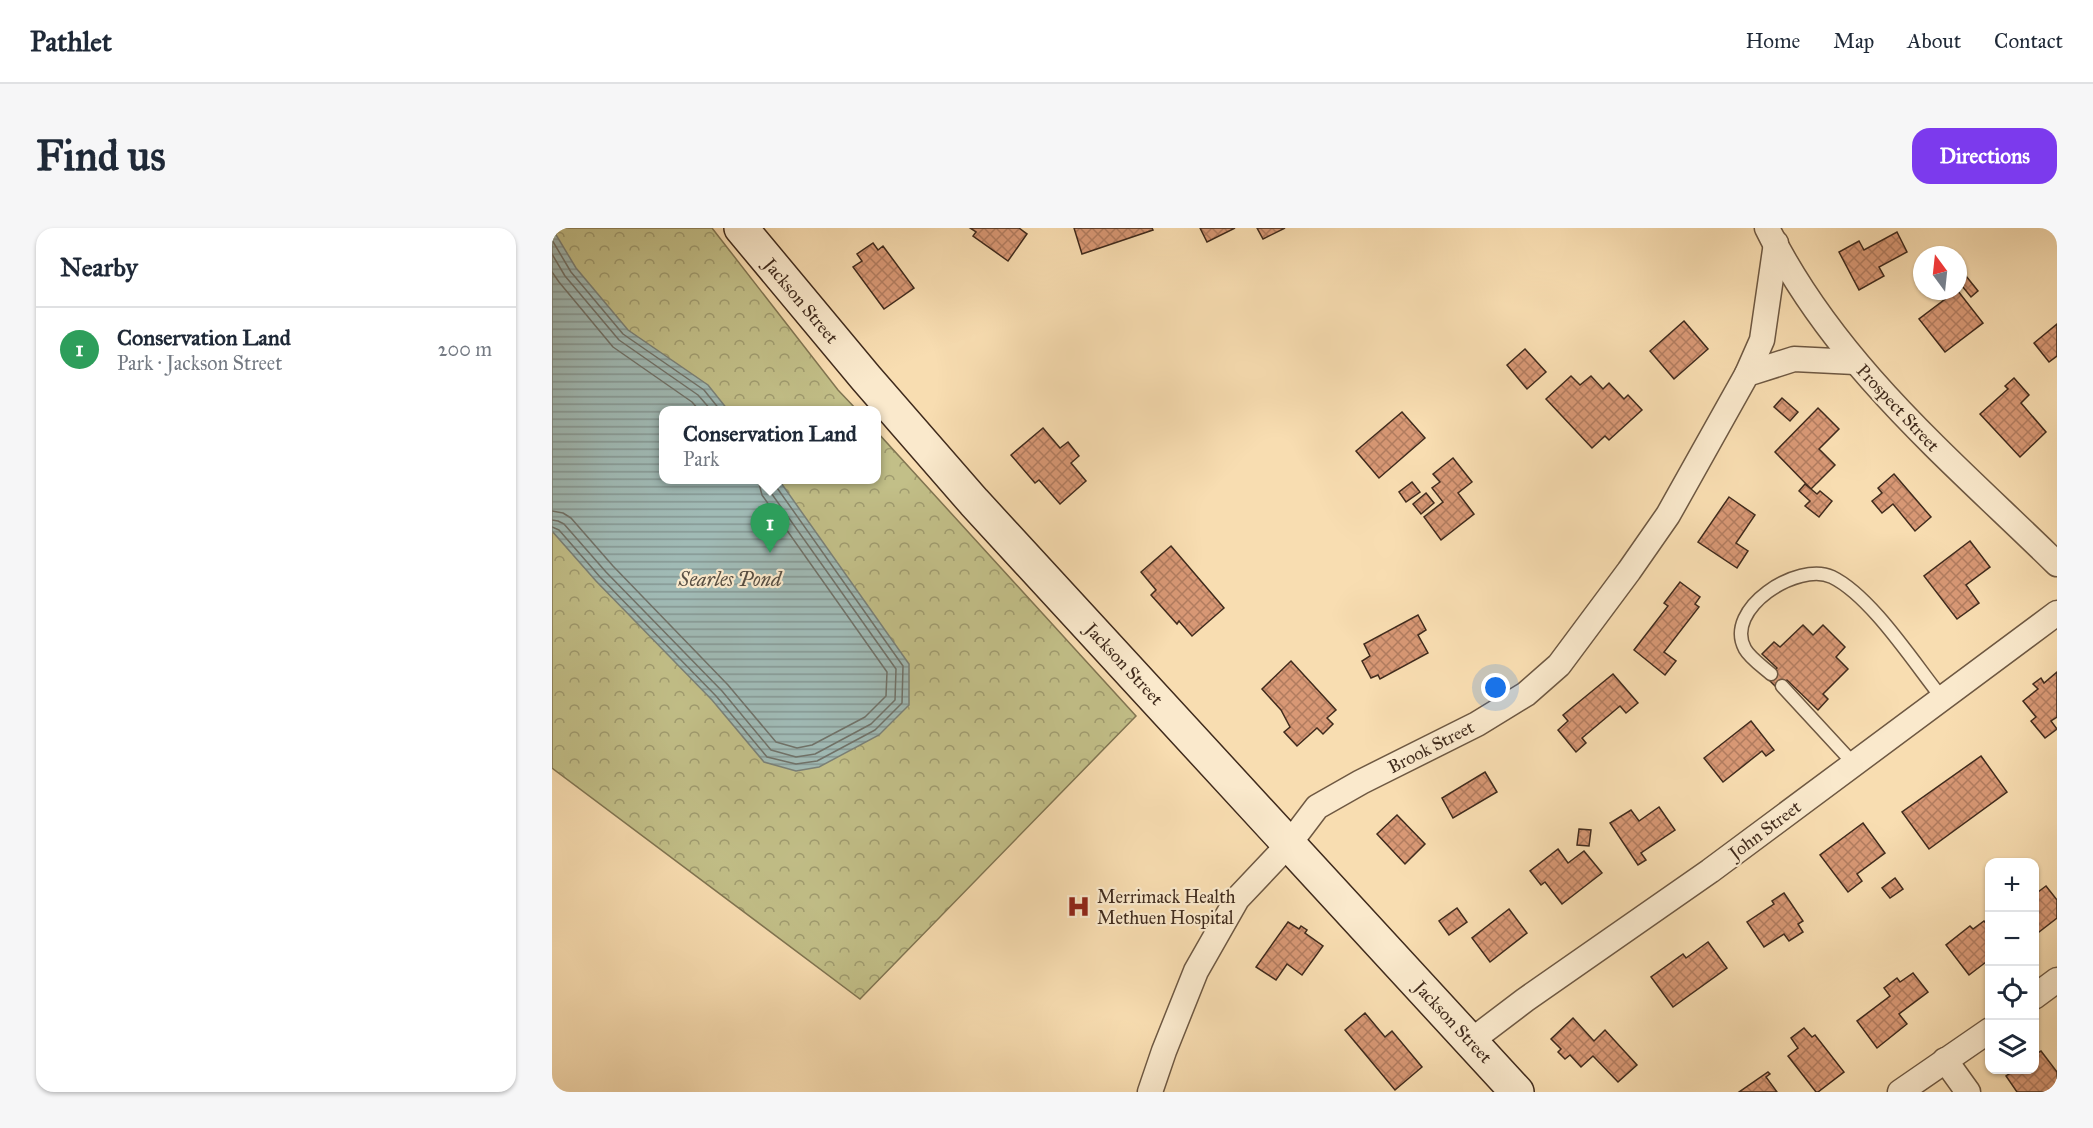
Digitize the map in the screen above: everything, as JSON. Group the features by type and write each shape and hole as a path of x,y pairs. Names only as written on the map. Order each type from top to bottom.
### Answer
{"main road":[{"name":"Jackson Street","path":"741,228 866,378 975,502 1517,1092"}],"street":[{"name":"Brook Street","path":"1150,1092 1196,971 1237,899 1289,844 1317,807 1361,782 1477,724 1526,694 1559,665 1629,571 1668,515 1747,374 1762,340 1772,236"},
{"name":"Prospect Street","path":"1772,236 1806,297 1855,362 1937,450 2057,564"},
{"path":"1747,374 1794,359 1855,362"},
{"name":"John Street","path":"1471,1041 1525,1000 1710,871 2057,613"},
{"path":"2039,993 2057,980"},
{"path":"1900,1092 1985,1033"},
{"path":"1945,1060 1968,1092"}],"lane":[{"path":"1771,674 1745,649 1742,638 1743,619 1763,595 1791,578 1821,573 1834,578 1868,604 1942,698"},
{"path":"1782,686 1854,764"}],"green space":[{"path":"552,228 712,228 838,390 853,406 659,406 659,484 881,484 881,436 1136,716 860,999 552,768"}],"water":[{"name":"Searles Pond","path":"552,228 576,268 628,330 708,385 725,406 659,406 659,484 782,484 909,664 909,705 879,735 819,767 796,771 764,762 712,700 596,581 552,531"}],"building":[{"path":"970,228 1019,228 1027,234 1008,261 973,236 976,232"},
{"path":"1074,228 1152,228 1153,230 1082,254"},
{"path":"1200,228 1235,228 1207,242"},
{"path":"1257,228 1285,228 1263,239"},
{"path":"1897,232 1907,252 1879,267 1884,276 1859,290 1839,252 1859,241 1864,250"},
{"path":"873,243 878,250 883,246 914,288 884,309 853,267 862,261 857,254"},
{"path":"1967,277 1978,291 1971,297 1967,292"},
{"path":"1944,300 1965,300 1983,323 1945,352 1919,319"},
{"path":"1684,321 1708,349 1674,379 1650,351"},
{"path":"2057,324 2057,356 2049,362 2034,343"},
{"path":"1525,349 1546,372 1527,389 1507,365"},
{"path":"1571,376 1580,385 1591,376 1603,389 1609,383 1624,399 1628,395 1642,410 1609,440 1605,436 1592,448 1546,399"},
{"path":"2014,378 2029,395 2021,403 2046,432 2020,457 1980,414 2008,389 2005,386"},
{"path":"1782,398 1798,412 1790,421 1774,407"},
{"path":"1818,408 1839,429 1819,449 1835,465 1811,489 1775,452"},
{"path":"1402,412 1425,438 1379,478 1356,451"},
{"path":"1043,428 1060,448 1068,442 1079,456 1071,463 1086,481 1060,504 1039,480 1035,483 1011,455"},
{"path":"1453,458 1472,482 1458,493 1474,514 1441,540 1424,517 1443,502 1432,488 1440,482 1433,474"},
{"path":"1894,474 1931,517 1915,531 1893,504 1882,513 1872,501 1882,493 1878,488"},
{"path":"1412,482 1420,492 1406,502 1399,492"},
{"path":"1805,484 1817,494 1820,491 1832,501 1819,517 1805,506 1810,501 1799,491"},
{"path":"1426,493 1434,503 1421,514 1413,504"},
{"path":"1729,497 1755,515 1736,543 1748,551 1737,568 1698,542"},
{"path":"1970,541 1990,567 1966,585 1979,603 1957,619 1924,576"},
{"path":"1171,546 1224,608 1192,636 1179,621 1177,624 1151,595 1156,590 1141,572"},
{"path":"1680,582 1700,597 1695,604 1699,607 1664,652 1676,661 1665,675 1634,650 1668,606 1664,603"},
{"path":"1418,615 1426,630 1418,635 1428,653 1380,679 1378,675 1371,678 1362,661 1370,656 1364,644"},
{"path":"1803,625 1813,635 1823,625 1845,647 1836,657 1848,669 1823,694 1828,699 1818,710 1787,680 1779,690 1767,678 1777,668 1762,654 1774,642 1780,647"},
{"path":"1291,661 1336,710 1327,718 1333,724 1323,734 1317,728 1297,746 1284,732 1290,727 1281,710 1262,689"},
{"path":"2057,672 2057,717 2051,721 2057,729 2045,738 2031,721 2036,717 2023,701 2038,689 2033,684 2041,678 2044,683"},
{"path":"1613,674 1638,703 1626,713 1620,706 1582,738 1586,743 1576,752 1558,730 1568,721 1563,715"},
{"path":"1751,721 1774,750 1766,756 1762,751 1723,782 1704,758"},
{"path":"1981,756 2007,792 1929,849 1902,812"},
{"path":"1485,772 1497,792 1453,818 1442,798"},
{"path":"1659,807 1675,830 1641,853 1646,860 1638,865 1610,823 1631,810 1639,821"},
{"path":"1397,815 1425,844 1405,864 1377,834"},
{"path":"1863,823 1885,853 1857,874 1862,881 1848,892 1820,855"},
{"path":"1579,829 1591,830 1589,846 1577,845"},
{"path":"1558,849 1568,863 1584,851 1602,873 1562,904 1545,882 1541,885 1530,871"},
{"path":"1895,878 1903,889 1890,898 1882,888"},
{"path":"2046,886 2057,900 2057,918 2039,932 2039,912 2039,891"},
{"path":"1784,893 1803,921 1798,924 1803,932 1789,941 1784,934 1764,947 1747,922 1774,904 1772,901"},
{"path":"1457,908 1467,922 1449,935 1439,921"},
{"path":"1509,909 1527,933 1490,962 1472,938"},
{"path":"1288,922 1299,929 1301,926 1307,930 1305,933 1323,946 1302,975 1287,964 1276,980 1256,967"},
{"path":"1985,922 1985,963 1969,975 1946,945 1970,926 1973,929"},
{"path":"1708,942 1727,968 1673,1007 1651,977 1683,954 1686,958"},
{"path":"1913,973 1928,992 1899,1014 1907,1024 1877,1048 1857,1021 1890,996 1884,988 1897,978 1900,982"},
{"path":"1365,1013 1385,1037 1392,1031 1422,1067 1395,1090 1345,1030"},
{"path":"1573,1018 1594,1041 1605,1030 1637,1065 1618,1082 1593,1056 1581,1067 1570,1055 1565,1059 1558,1052 1561,1049 1551,1039"},
{"path":"1804,1028 1812,1037 1815,1035 1844,1072 1818,1092 1788,1056 1798,1048 1791,1038"},
{"path":"2041,1051 2057,1072 2057,1092 2017,1092 2006,1076 2009,1074 2039,1074 2039,1052"},
{"path":"1768,1072 1770,1074 1766,1077 1777,1092 1739,1092"}],"place":[{"name":"Conservation Land","path":"770,553"},
{"name":"Merrimack Health Methuen Hospital","path":"1079,907"}]}
